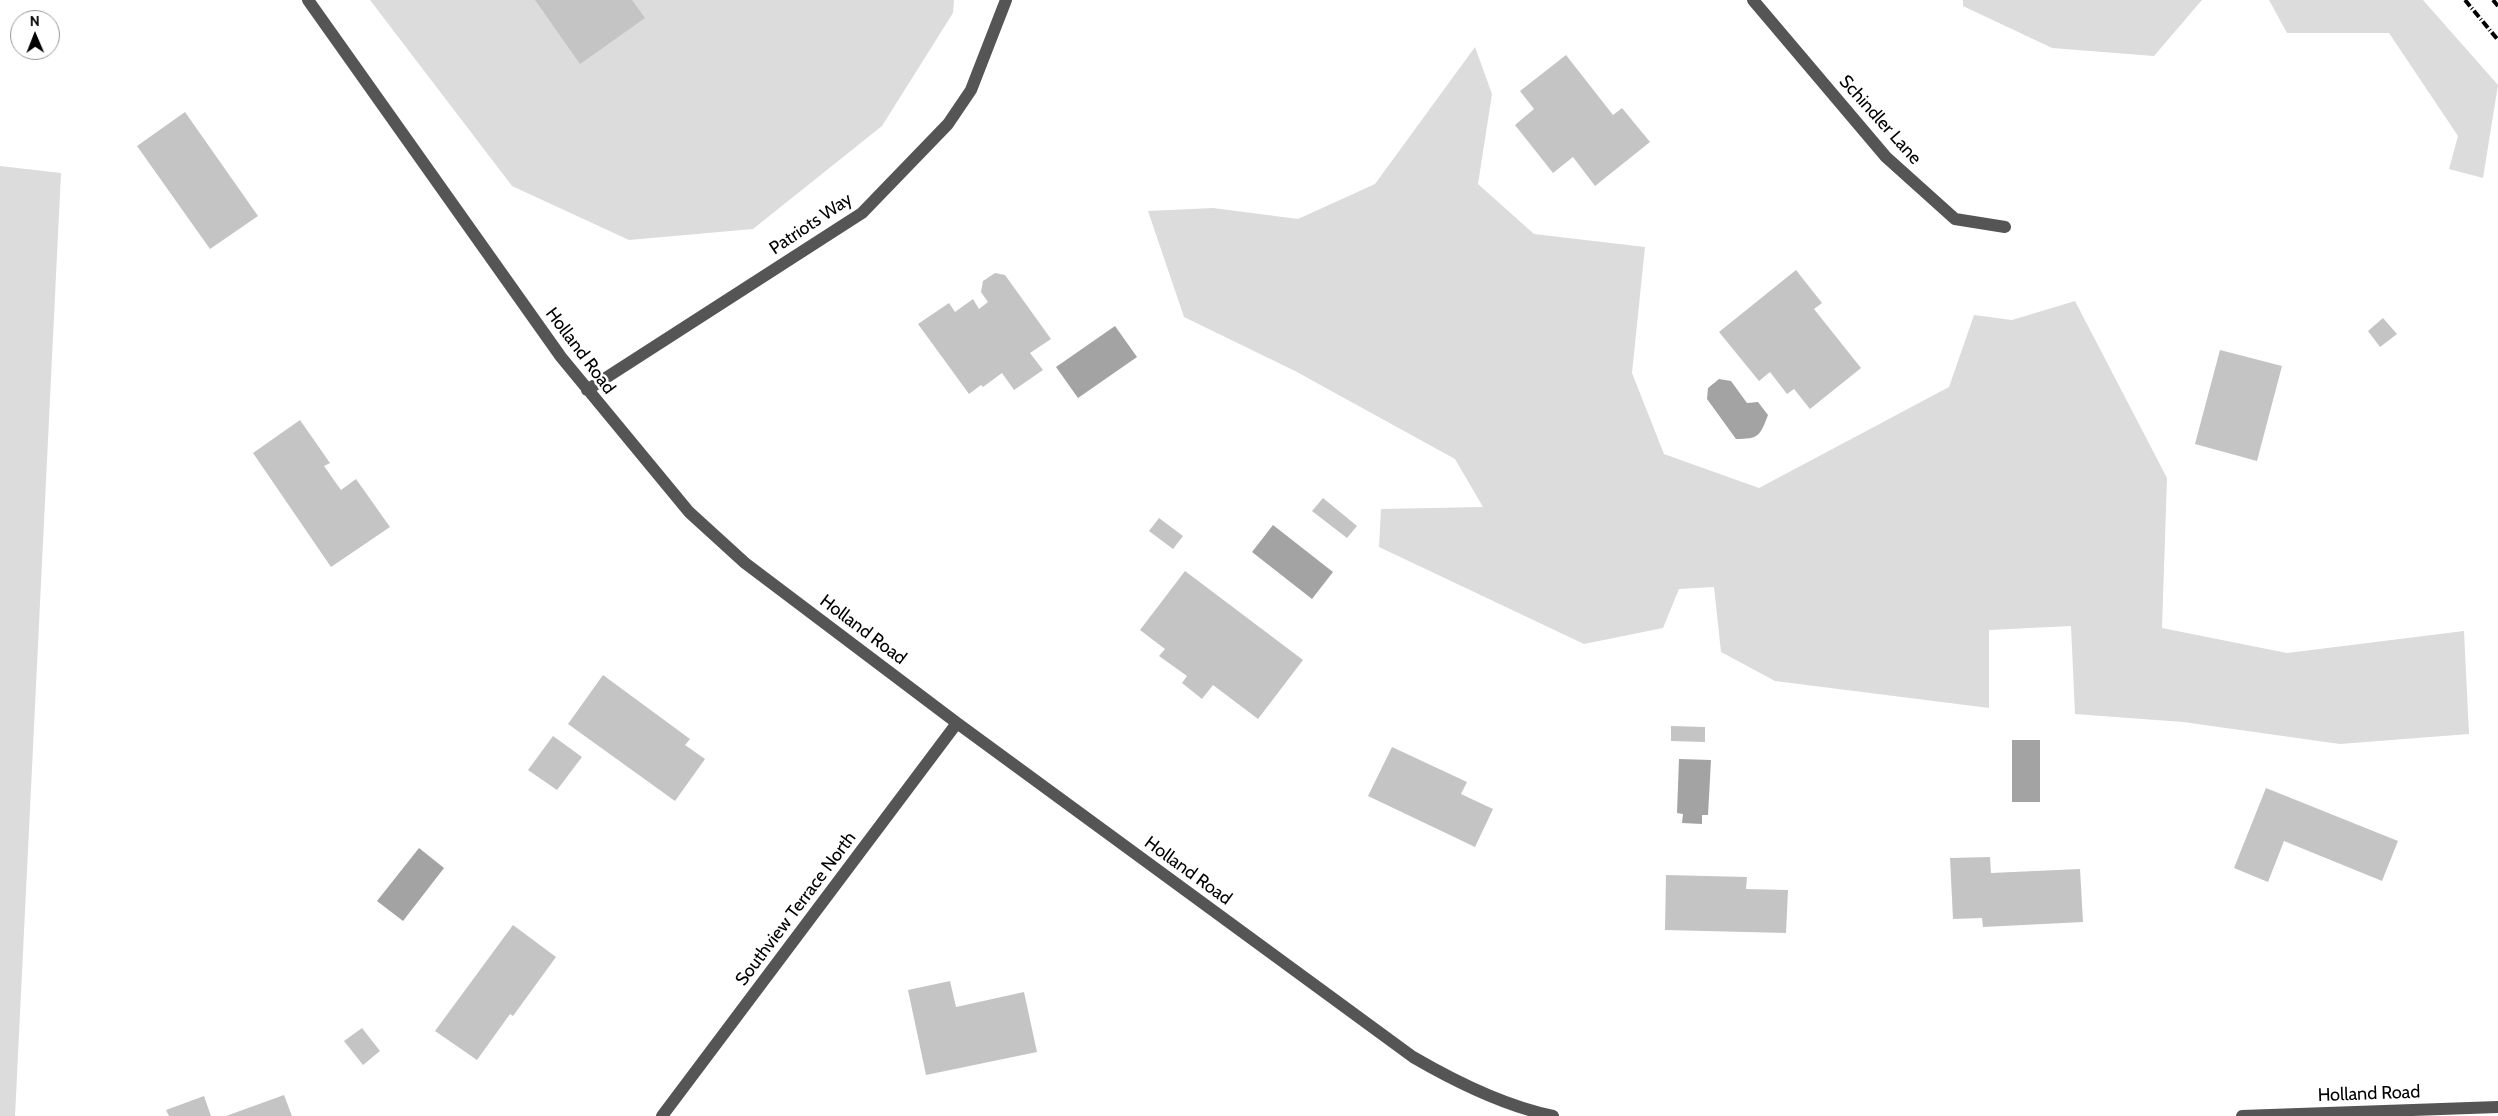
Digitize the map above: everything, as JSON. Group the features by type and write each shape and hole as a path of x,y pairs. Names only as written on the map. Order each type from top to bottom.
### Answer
{"street":[{"name":"Holland Road","path":"308,0 555,350 689,512 745,563 957,723 1413,1057 1434,1070 1526,1113 1553,1116"},
{"name":"Patriots Way","path":"587,390 862,213 948,124 971,90 1006,0"},
{"name":"Schindler Lane","path":"1753,0 1886,157 1954,219 2005,227"},
{"name":"Southview Terrace North","path":"662,1116 957,723"},
{"name":"Holland Road","path":"2242,1116 2498,1107"}],"shaded area":[{"path":"370,0 954,0 953,13 882,126 753,229 629,240 512,186"},
{"path":"1963,0 2202,0 2154,56 2052,48 1963,6"},
{"path":"2269,0 2423,0 2498,85 2483,178 2449,169 2458,136 2389,33 2287,33"},
{"path":"1475,47 1492,94 1478,184 1534,234 1645,247 1632,373 1664,454 1759,488 1949,387 1974,315 2012,320 2075,301 2167,478 2162,628 2287,653 2464,631 2469,734 2340,744 2183,722 2075,714 2071,626 1989,630 1989,708 1775,681 1721,652 1714,587 1679,589 1663,628 1584,644 1379,547 1381,509 1483,507 1455,459 1295,371 1184,317 1148,211 1213,208 1298,219 1375,184"},
{"path":"0,166 61,173 15,1116 0,1116"},
{"path":"1115,326 1137,357 1078,398 1056,367"},
{"path":"1719,379 1731,381 1747,403 1758,402 1768,415 1758,435 1750,438 1736,439 1707,399 1708,388"},
{"path":"1273,525 1333,572 1312,599 1252,552"},
{"path":"2012,740 2040,740 2040,802 2012,802"},
{"path":"1679,759 1711,760 1708,815 1702,815 1702,824 1682,823 1683,814 1677,813"},
{"path":"419,848 444,868 403,921 377,901"}],"building":[{"path":"535,0 632,0 645,18 580,64"},
{"path":"1566,55 1613,115 1622,108 1650,142 1595,186 1573,157 1553,173 1515,125 1534,109 1520,91"},
{"path":"185,112 258,216 210,249 137,146"},
{"path":"1796,270 1822,303 1814,309 1861,368 1810,409 1794,389 1787,394 1770,372 1759,381 1719,332"},
{"path":"995,273 1005,275 1051,339 1030,353 1043,370 1014,390 1002,373 983,387 981,385 969,394 918,324 949,303 955,312 973,299 979,309 988,302 981,292 983,281"},
{"path":"2383,318 2397,334 2380,347 2368,331"},
{"path":"2220,350 2282,366 2257,461 2195,444"},
{"path":"300,420 330,463 324,466 341,490 356,479 390,527 331,567 253,453"},
{"path":"1323,498 1357,526 1347,538 1312,511"},
{"path":"1159,518 1183,536 1173,549 1149,531"},
{"path":"1185,571 1303,660 1258,719 1213,685 1202,699 1182,683 1187,676 1159,656 1165,649 1140,630"},
{"path":"603,675 690,739 685,745 705,759 675,801 568,724"},
{"path":"1671,726 1705,727 1705,742 1671,741"},
{"path":"553,736 582,757 557,790 528,770"},
{"path":"1392,747 1467,782 1461,794 1493,809 1475,847 1368,796"},
{"path":"2266,788 2398,841 2382,881 2284,841 2268,882 2234,868"},
{"path":"1990,857 1991,873 2080,869 2083,922 1983,927 1982,918 1953,919 1950,858"},
{"path":"1666,875 1747,877 1746,889 1788,890 1786,933 1665,930"},
{"path":"513,925 556,957 513,1016 510,1014 477,1060 435,1031"},
{"path":"950,981 956,1007 1024,992 1037,1052 926,1075 908,990"},
{"path":"362,1028 380,1051 363,1065 344,1041"},
{"path":"284,1095 292,1116 226,1116"},
{"path":"204,1096 211,1116 169,1116 166,1110"}],"railway":[{"path":"2465,0 2498,40"},
{"path":"2493,0 2498,6"}]}
